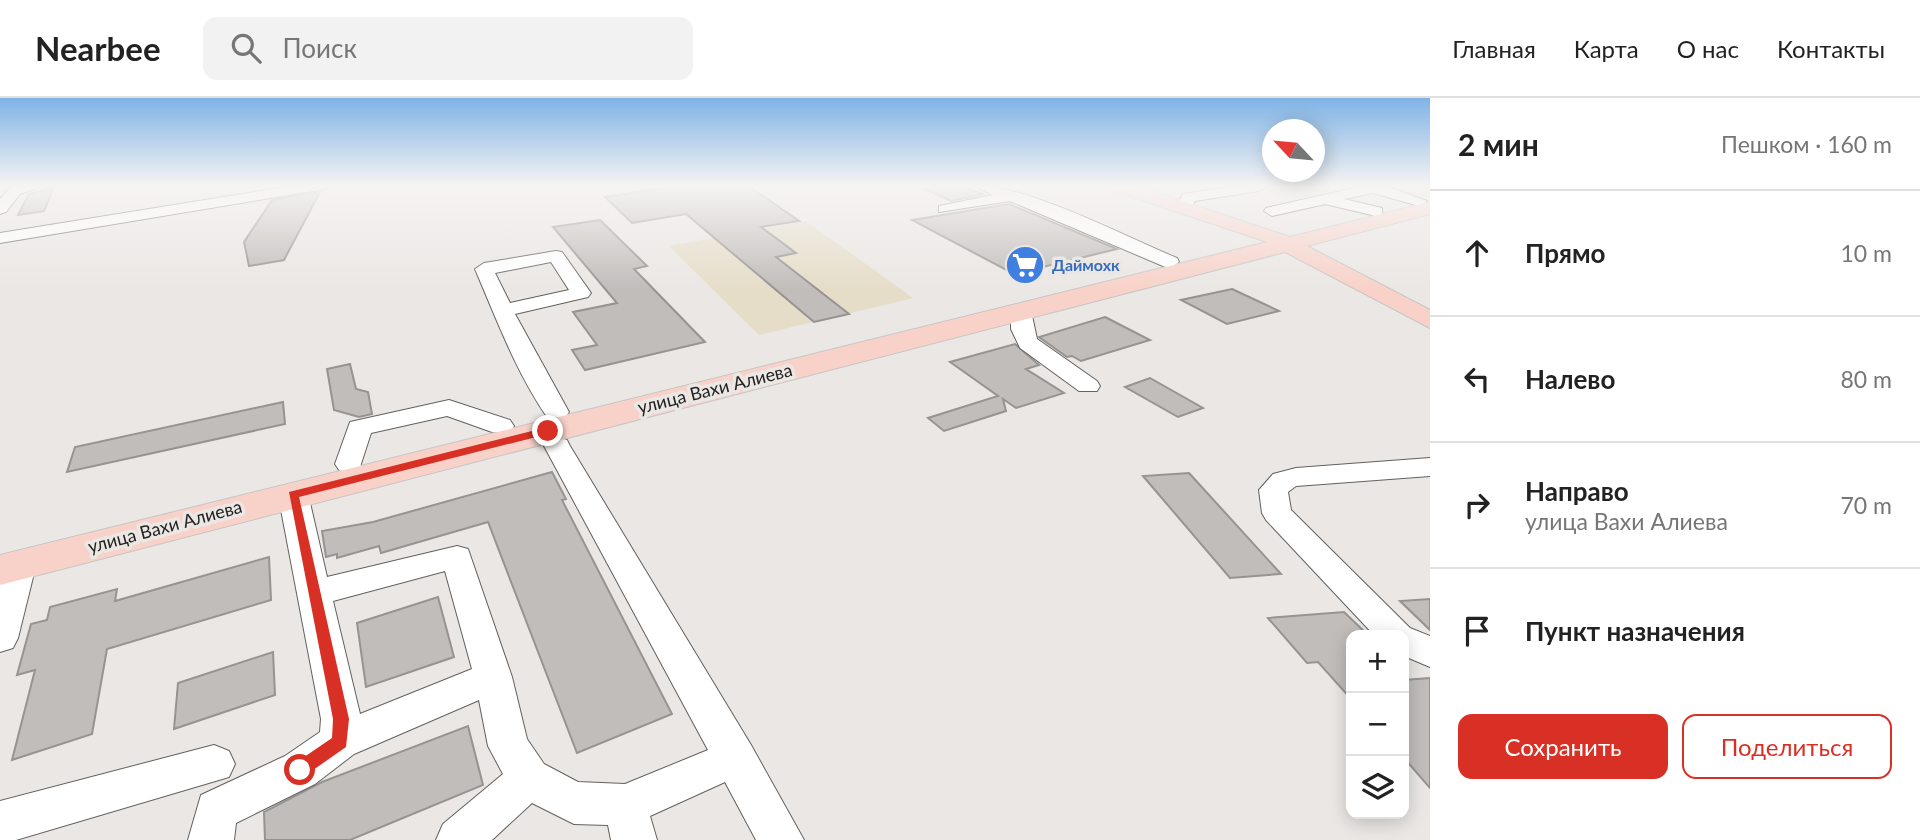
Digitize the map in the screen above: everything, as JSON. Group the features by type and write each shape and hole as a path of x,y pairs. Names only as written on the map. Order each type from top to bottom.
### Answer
{"main road":[{"path":"1246,220 1276,230 1430,320"},
{"name":"улица Вахи Алиева","path":"7,562 349,464 501,426 556,429 1321,220"},
{"name":"улица Вахи Алиева","path":"7,562 293,494 1021,311 1276,230 1331,220"}],"street":[{"path":"0,238 113,220"},
{"path":"1069,220 1170,262"},
{"path":"1276,230 1292,220"},
{"path":"502,311 556,429 781,840"},
{"path":"1021,311 1022,329 1028,342 1088,386"},
{"path":"1391,630 1277,513 1273,490 1283,480 1296,477 1430,467"},
{"path":"293,494 341,719 340,741"},
{"path":"314,593 457,557 493,677 508,746 529,778 574,803 630,823 736,758"},
{"path":"0,638 7,562"},
{"path":"1409,642 1430,652"},
{"path":"211,840 216,810 300,770 340,741 493,677"},
{"path":"0,823 214,764"},
{"path":"459,840 529,778"}],"shaded area":[{"path":"806,221 913,298 759,335 669,246"}],"building":[{"path":"259,220 305,220 284,260 249,266 244,242"},
{"path":"600,220 647,266 634,269 705,342 585,370 572,350 597,345 573,312 617,303 553,227"},
{"path":"628,220 652,220 632,223"},
{"path":"693,220 799,221 761,227 796,253 776,257 849,314 814,322"},
{"path":"912,220 1047,220 1117,249 1014,274"},
{"path":"1232,289 1279,311 1227,324 1181,300"},
{"path":"1105,317 1150,340 1081,361 1072,356 1067,357 1039,337"},
{"path":"1015,344 1039,365 1026,369 1064,393 1016,408 1003,399 1006,411 944,431 928,418 998,396 950,362"},
{"path":"350,364 356,389 368,392 372,414 359,417 334,410 327,369"},
{"path":"1150,378 1203,408 1178,417 1125,387"},
{"path":"283,402 285,424 67,472 75,447"},
{"path":"552,472 566,499 562,500 672,714 577,753 488,522 381,553 379,546 337,558 337,554 326,557 322,531 373,522"},
{"path":"1189,473 1281,574 1230,578 1143,476"},
{"path":"269,557 271,600 107,649 92,734 12,760 35,670 17,675 31,624 47,620 50,607 117,589 115,601"},
{"path":"438,597 454,657 366,687 357,623"},
{"path":"1430,599 1430,630 1400,601"},
{"path":"1344,612 1363,630 1346,630 1346,693 1318,662 1307,663 1268,618"},
{"path":"273,652 275,695 174,729 178,683"},
{"path":"1430,678 1430,788 1409,764 1409,680"},
{"path":"468,726 483,785 350,840 265,840 264,812 322,782"}],"place":[{"name":"Даймохк","path":"1025,265"}],"route":[{"path":"300,770 340,741 341,719 293,494 548,431"}]}
